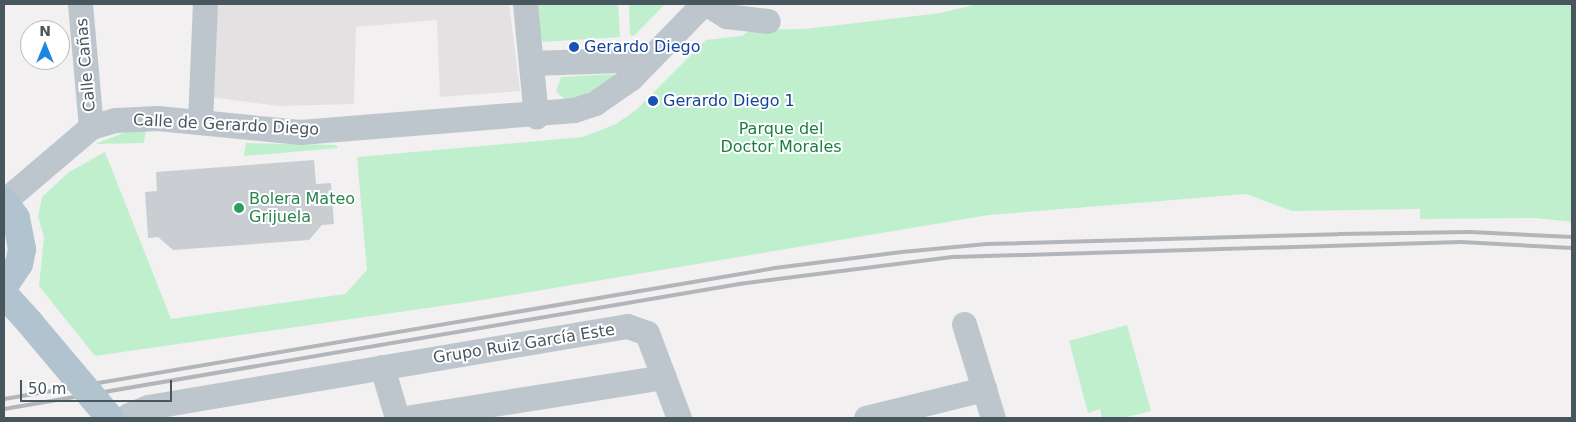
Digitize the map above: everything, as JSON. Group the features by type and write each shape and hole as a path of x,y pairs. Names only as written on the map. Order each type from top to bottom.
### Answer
{"main road":[{"path":"4,202 16,218 22,249 19,264 4,286"},
{"path":"4,294 30,323 131,416"}],"street":[{"name":"Calle Cañas","path":"80,4 91,127"},
{"path":"200,122 205,4"},
{"path":"525,4 536,116"},
{"name":"Calle de Gerardo Diego","path":"4,202 91,127 134,117 300,132 536,116 595,102 620,86 705,4 726,16 768,21"},
{"path":"532,63 649,60"},
{"path":"964,324 993,418"},
{"name":"Grupo Ruiz García Este","path":"131,416 382,367 627,326 647,333 679,418"},
{"path":"382,367 397,418"},
{"path":"405,418 664,377"},
{"path":"866,418 984,389"}],"shaded area":[{"path":"210,4 509,4 520,91 440,97 437,20 356,27 354,104 279,106 209,97"}],"green space":[{"path":"534,4 618,4 620,37 543,42 538,36"},
{"path":"629,4 665,4 634,36 630,35"},
{"name":"Parque del Doctor Morales","path":"977,4 1572,4 1572,222 1536,218 1420,219 1420,209 1292,211 1246,194 989,215 476,301 95,356 39,286 44,237 38,216 42,197 69,172 105,152 171,319 345,294 367,270 357,157 583,137 616,124 636,110 706,40 742,36 750,30 805,29 941,13"},
{"path":"613,74 615,77 600,87 578,97 566,100 556,92 561,77"},
{"path":"136,128 146,128 144,143 95,144"},
{"path":"246,143 336,145 338,148 244,156"},
{"path":"1127,325 1151,411 1123,418 1102,418 1100,409 1088,413 1069,341"}],"building":[{"name":"Bolera Mateo Grijuela","path":"314,160 316,184 331,183 334,224 322,225 309,240 173,250 158,237 148,238 145,192 157,191 156,172"}],"railway":[{"path":"4,399 775,268 902,252 987,244 1339,234 1470,232 1572,237"},
{"path":"4,409 739,284 954,257 1461,242 1572,248"}],"place":[{"name":"Gerardo Diego","path":"574,47"},
{"name":"Gerardo Diego 1","path":"653,101"},
{"name":"Bolera Mateo Grijuela","path":"239,208"}]}
